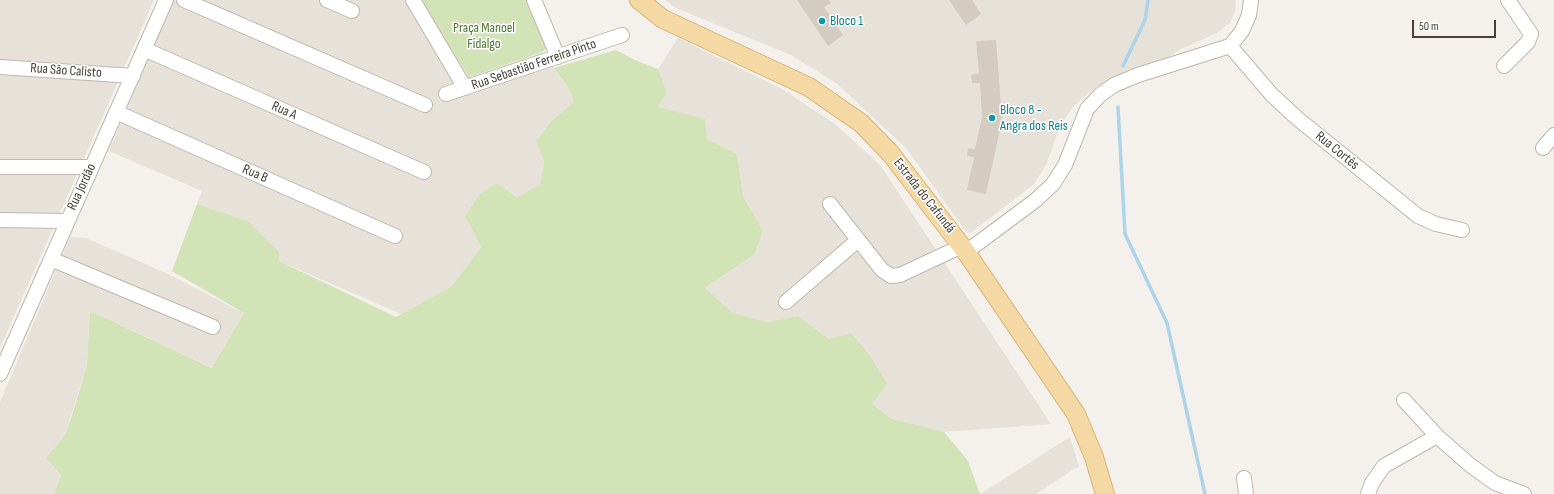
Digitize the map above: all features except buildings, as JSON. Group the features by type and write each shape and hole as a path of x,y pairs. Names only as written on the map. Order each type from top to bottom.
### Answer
{"main road":[{"name":"Estrada do Cafundá","path":"640,0 663,18 810,87 861,123 891,154 964,249 1076,414 1094,457 1105,494"}],"street":[{"name":"Rua Jordão","path":"0,374 4,358 51,259 66,221 92,167 166,0"},
{"path":"184,0 425,105"},
{"path":"327,0 352,11"},
{"path":"414,0 465,88"},
{"path":"534,0 558,57"},
{"path":"830,204 882,270 891,276 900,275 964,249 1036,200 1053,184 1065,165 1087,109 1100,95 1114,86 1138,75 1230,46 1242,31 1249,15 1251,0"},
{"path":"1504,66 1528,42 1531,34 1508,0"},
{"name":"Rua Sebastião Ferreira Pinto","path":"446,94 622,35"},
{"name":"Rua Cortês","path":"1230,46 1272,95 1298,119 1418,216 1436,224 1462,230"},
{"name":"Rua A","path":"144,49 424,172"},
{"name":"Rua São Calisto","path":"0,67 133,76"},
{"name":"Rua B","path":"116,112 395,236"},
{"path":"1543,148 1554,135"},
{"path":"0,167 92,167"},
{"path":"0,220 66,221"},
{"path":"786,302 858,240"},
{"path":"51,259 213,327"},
{"path":"1404,400 1437,436 1470,465 1495,483 1524,494"},
{"path":"1368,494 1372,483 1384,466 1437,436"},
{"path":"1244,478 1246,494"}],"shaded area":[{"path":"0,0 154,0 0,348"},
{"path":"173,0 420,0 469,77 542,52 568,87 574,102 552,120 536,141 544,162 540,184 517,197 497,183 465,216 481,247 452,286 401,314 279,261 248,221 197,204 202,191 109,151"},
{"path":"665,0 1236,0 1235,11 1230,23 1217,33 1181,49 1166,59 1149,63 1120,74 1087,94 1072,108 1061,124 1046,165 1034,184 972,232 968,233 906,148 836,83 791,55 676,8"},
{"path":"678,38 782,89 835,124 880,165 1051,424 944,432 890,418 872,404 829,339 798,316 767,322 732,312 705,288 755,254 763,231 743,196 737,154 707,139 658,107 667,93 658,69"},
{"path":"70,237 86,238 166,273 244,313 213,368 90,311 87,365 65,435 46,458 61,475 54,494 0,494 0,402"},
{"path":"1070,437 1079,466 1036,494 980,494"}],"green space":[{"name":"Praça Manoel Fidalgo","path":"420,0 529,0 546,45 546,49 542,52 469,77"},
{"path":"616,50 637,61 658,69 667,93 658,107 705,119 707,139 737,154 743,196 763,231 755,254 705,288 732,312 767,322 798,316 829,339 851,333 870,356 887,384 872,404 890,418 944,432 968,461 980,494 54,494 61,475 46,458 65,435 74,409 87,365 90,311 212,368 244,313 172,271 197,204 248,221 279,252 279,261 396,317 452,286 481,247 465,216 480,194 497,183 517,197 540,184 544,162 536,141 552,120 574,102 568,87 554,68"}],"waterway":[{"path":"1123,66 1145,20 1148,0"},
{"path":"1118,107 1125,234 1167,323 1205,494"}],"place":[{"name":"Bloco 1","path":"822,21"},
{"name":"Bloco 8 - Angra dos Reis","path":"992,118"}]}
